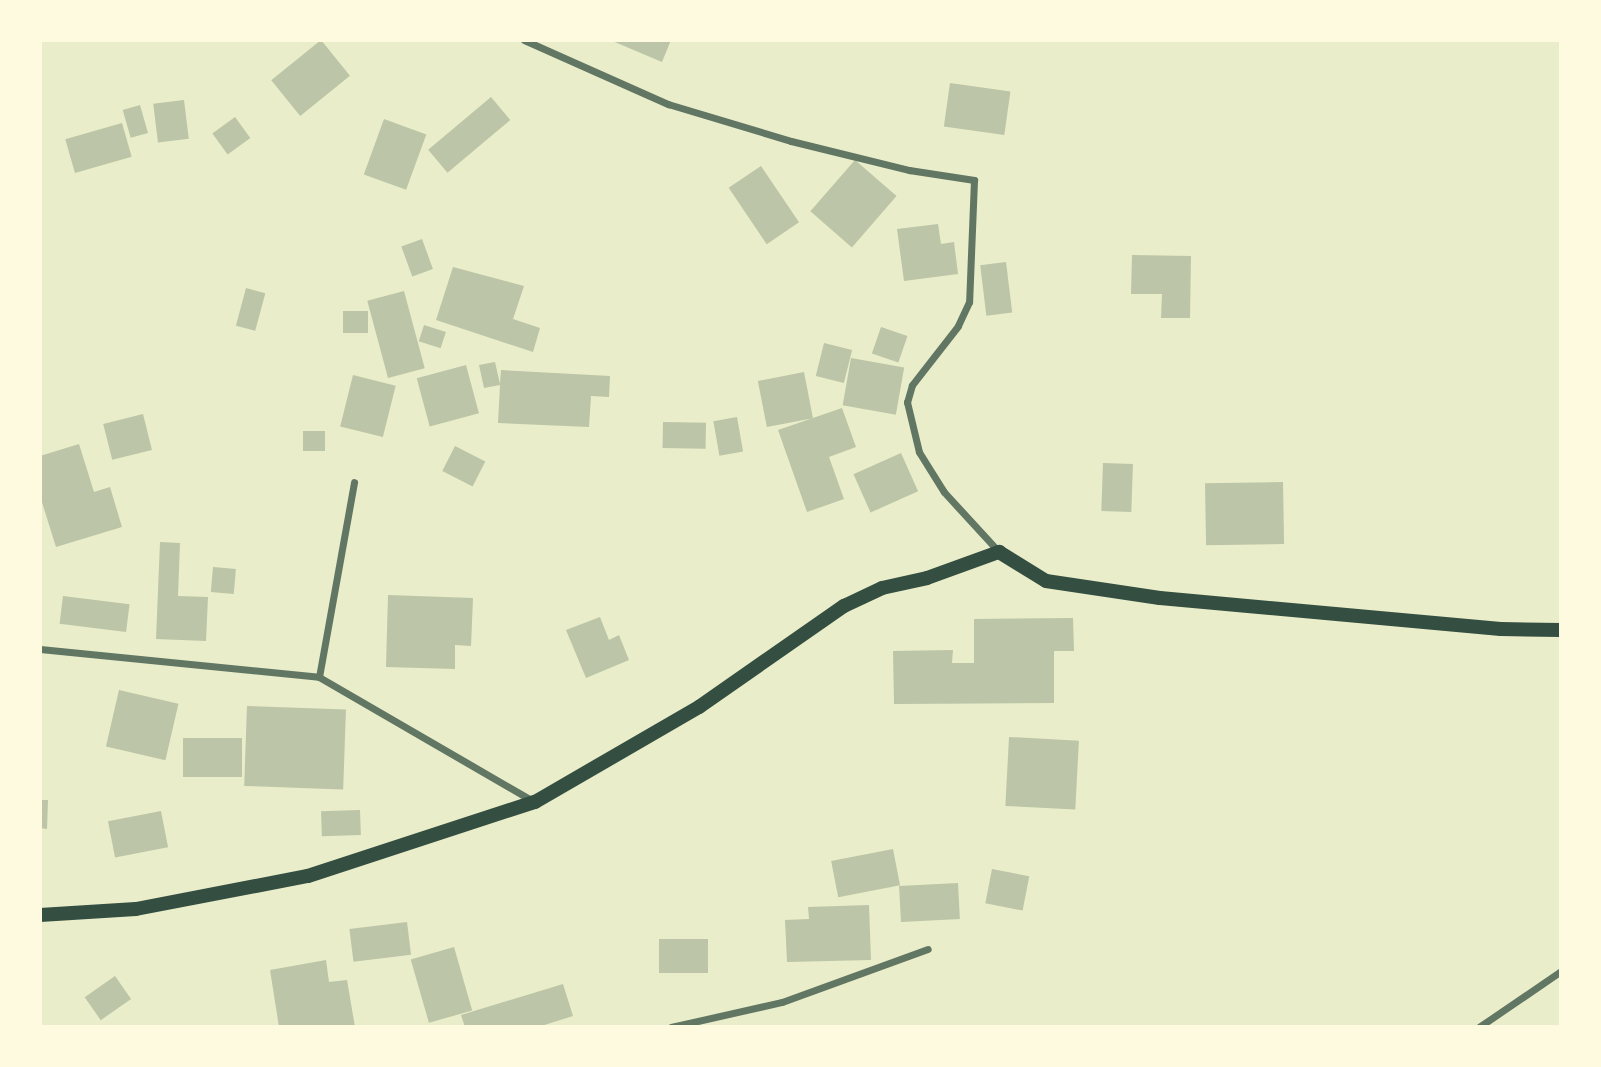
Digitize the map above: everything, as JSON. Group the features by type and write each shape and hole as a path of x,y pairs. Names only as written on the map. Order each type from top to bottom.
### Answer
{"main road":[{"path":"40,915 135,909 308,876 535,802 699,707 844,606 882,588 927,578 999,552 1046,581 1160,598 1501,629 1561,630"}],"street":[{"path":"524,40 668,104 790,141 909,170 974,180 969,302 958,326 912,385 907,402 919,452 944,492 999,552"},
{"path":"319,677 354,482"},
{"path":"40,649 319,677 535,802"},
{"path":"671,1027 782,1002 928,949"},
{"path":"1479,1027 1561,971"}],"building":[{"path":"321,40 350,76 300,116 271,80"},
{"path":"610,40 671,40 662,62"},
{"path":"950,83 1010,91 1004,135 944,127"},
{"path":"491,97 510,120 447,173 428,150"},
{"path":"184,100 189,139 158,142 153,104"},
{"path":"140,105 148,133 131,138 123,110"},
{"path":"235,117 250,138 228,154 212,133"},
{"path":"384,119 426,134 406,190 364,174"},
{"path":"122,123 132,157 75,173 65,139"},
{"path":"855,160 897,196 852,247 810,211"},
{"path":"761,166 799,222 767,244 729,188"},
{"path":"938,224 941,244 954,242 958,274 904,281 897,229"},
{"path":"422,239 433,269 412,277 401,247"},
{"path":"1132,255 1191,256 1190,318 1161,318 1162,294 1131,294"},
{"path":"1006,262 1012,313 986,316 980,265"},
{"path":"453,267 524,286 513,319 540,328 533,352 436,320"},
{"path":"246,288 265,293 255,331 236,326"},
{"path":"404,291 425,368 388,378 367,301"},
{"path":"343,311 368,311 368,333 343,333"},
{"path":"424,325 446,332 441,348 419,341"},
{"path":"881,327 907,336 898,363 872,353"},
{"path":"824,343 852,350 844,383 816,376"},
{"path":"851,358 904,367 896,415 843,405"},
{"path":"495,362 500,384 501,370 610,376 609,397 591,396 589,427 498,423 500,385 484,388 479,365"},
{"path":"466,365 479,413 430,426 417,378"},
{"path":"804,372 813,418 767,427 758,381"},
{"path":"353,375 396,386 383,437 340,426"},
{"path":"842,408 856,447 829,457 844,499 807,512 778,430"},
{"path":"143,414 152,450 112,460 103,424"},
{"path":"737,417 743,451 719,456 713,421"},
{"path":"663,422 706,423 706,449 663,448"},
{"path":"303,431 325,431 325,451 303,451"},
{"path":"79,444 94,492 110,487 122,527 56,547 40,496 40,456"},
{"path":"455,446 485,461 473,486 442,471"},
{"path":"901,453 918,491 871,513 853,474"},
{"path":"1103,463 1133,464 1131,512 1101,511"},
{"path":"1283,482 1284,544 1206,545 1205,483"},
{"path":"160,542 180,543 178,596 208,597 206,641 156,639"},
{"path":"213,567 236,569 234,594 211,592"},
{"path":"388,595 473,598 471,646 455,645 455,669 386,667"},
{"path":"63,596 130,604 126,632 60,624"},
{"path":"600,617 609,640 619,635 629,660 586,678 566,630"},
{"path":"1073,618 1074,651 1054,651 1054,703 894,704 893,651 953,650 952,663 974,663 974,619"},
{"path":"119,690 178,704 165,760 106,747"},
{"path":"247,706 346,709 343,789 244,786"},
{"path":"1009,737 1079,741 1075,810 1005,806"},
{"path":"183,738 242,738 242,777 183,777"},
{"path":"40,800 48,800 47,829 40,828"},
{"path":"360,810 361,835 322,836 321,811"},
{"path":"161,811 168,847 115,858 108,821"},
{"path":"893,849 900,885 838,897 831,861"},
{"path":"992,869 1029,876 1023,911 985,903"},
{"path":"958,883 960,919 901,922 899,886"},
{"path":"869,905 871,960 787,962 785,920 809,919 808,907"},
{"path":"407,922 411,955 353,962 349,929"},
{"path":"659,939 708,939 708,973 659,973"},
{"path":"454,947 472,1010 429,1023 411,959"},
{"path":"326,960 329,982 347,980 355,1027 279,1027 270,970"},
{"path":"115,976 131,999 101,1020 85,997"},
{"path":"563,984 573,1016 538,1027 465,1027 461,1015"}]}
